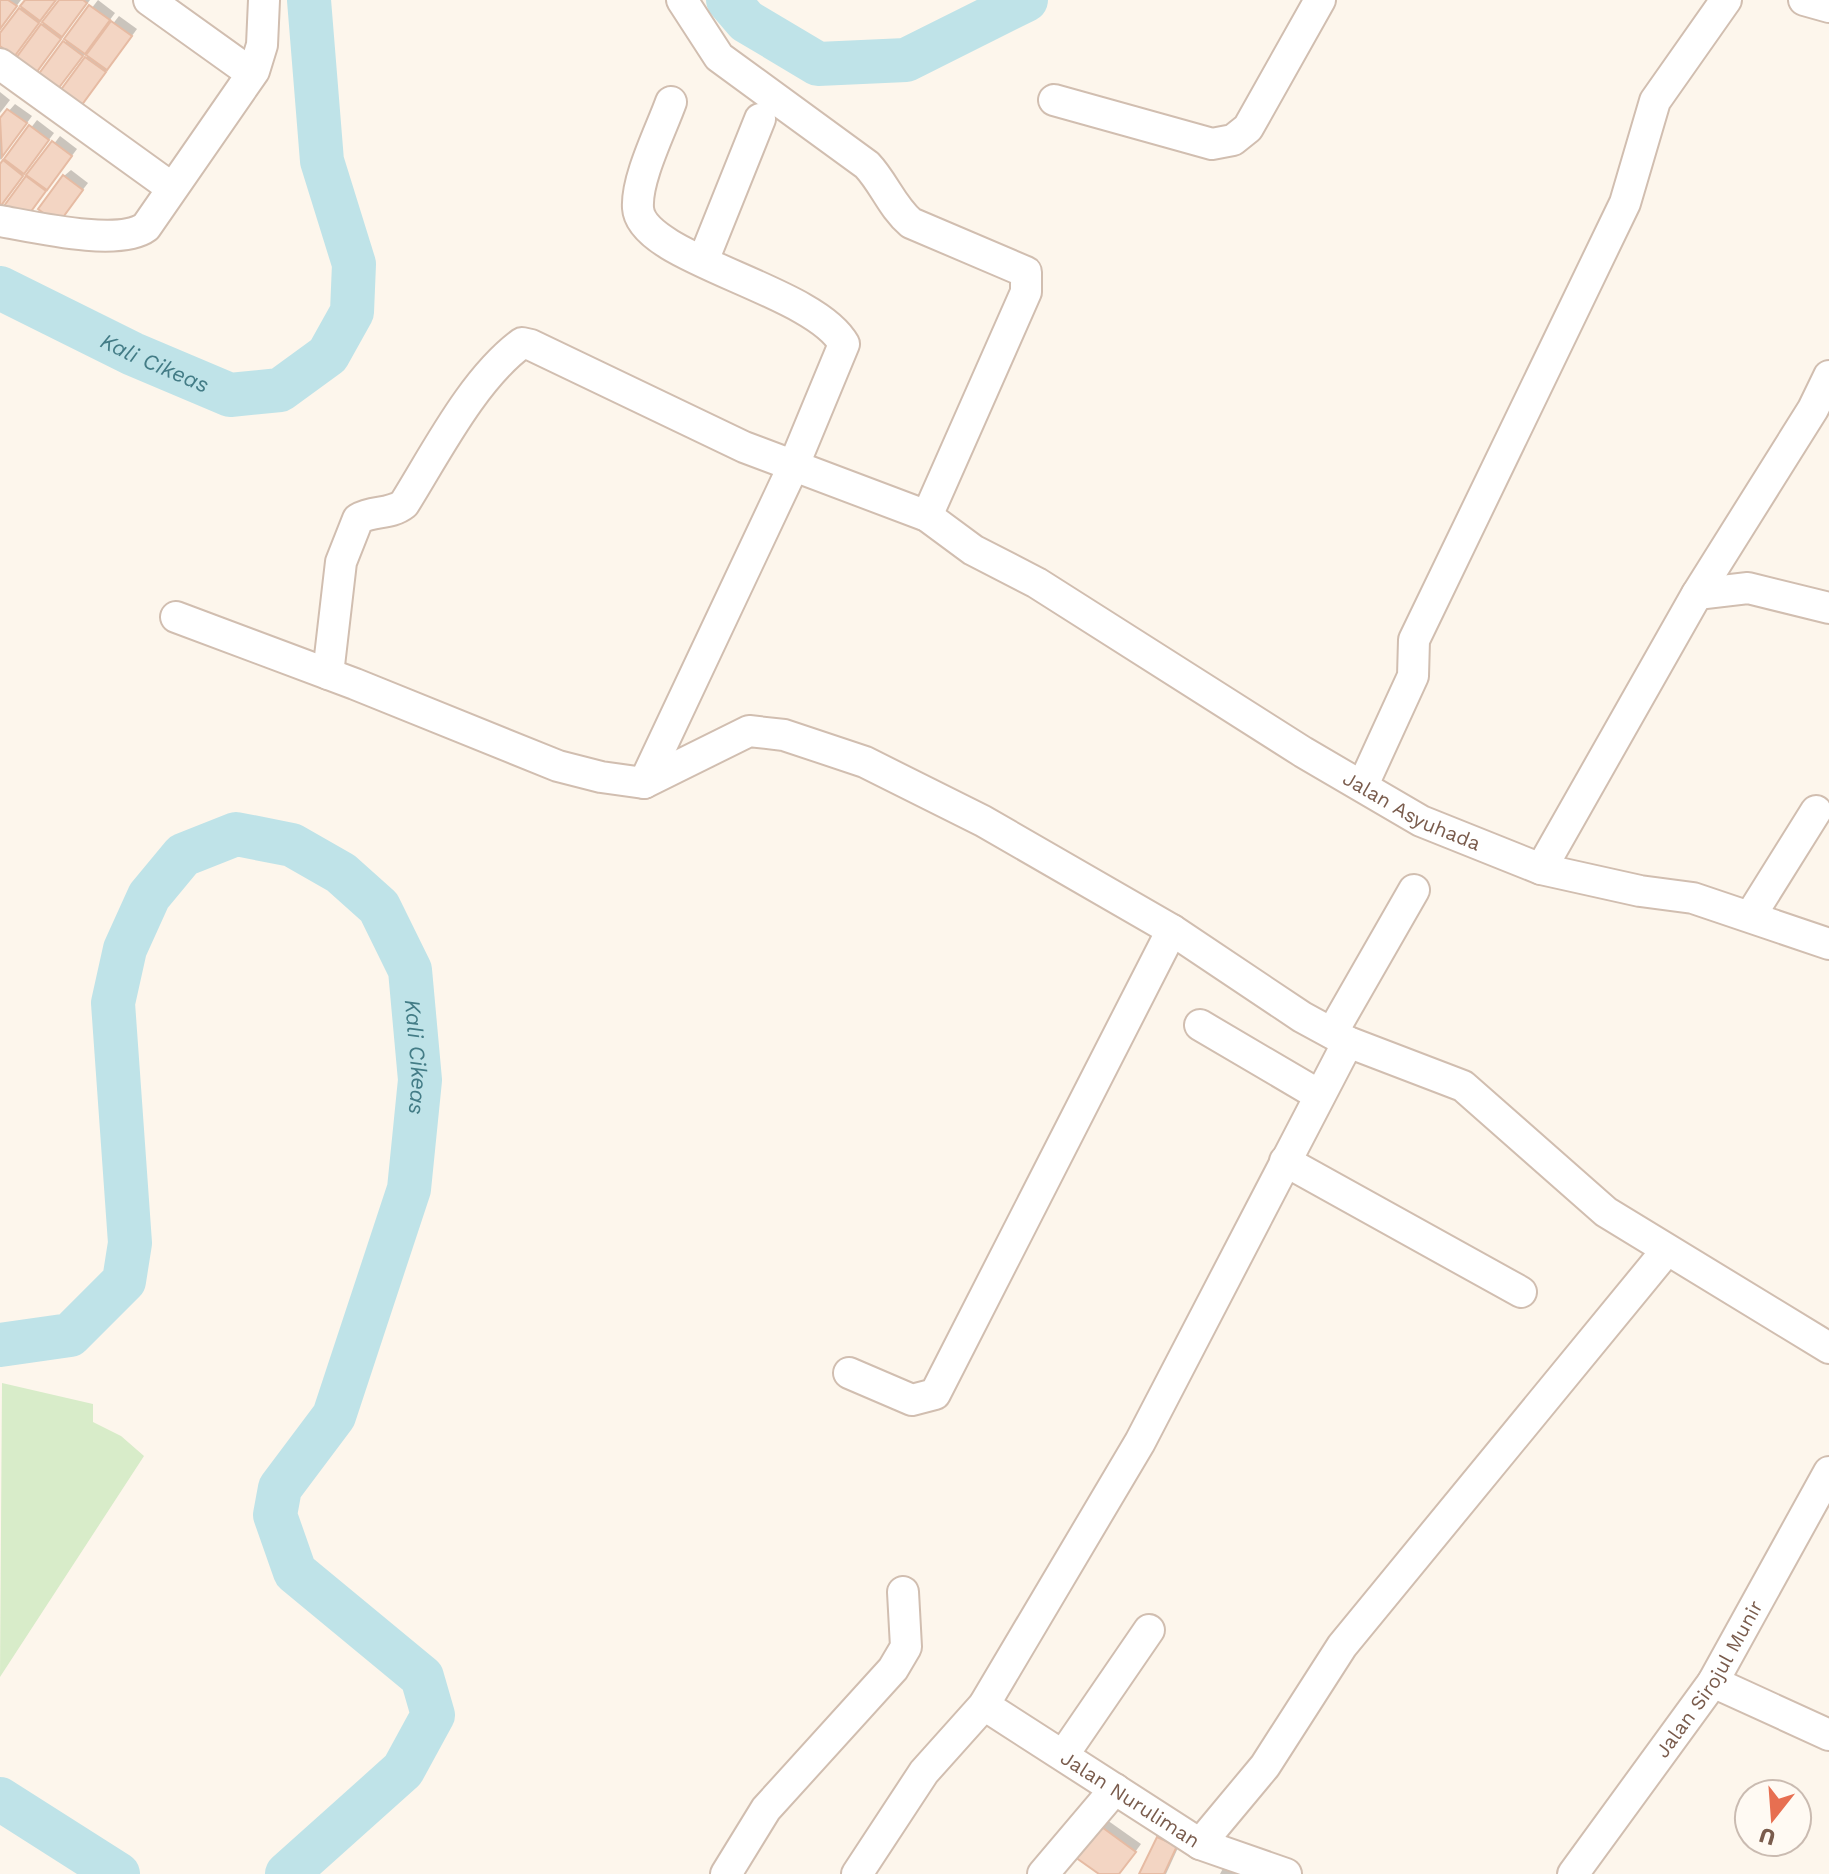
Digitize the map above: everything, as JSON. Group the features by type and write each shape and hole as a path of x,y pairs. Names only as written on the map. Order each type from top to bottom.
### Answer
{"street":[{"path":"149,0 251,73"},
{"path":"0,221 50,230 135,235 146,227 251,73 262,45 264,0"},
{"path":"682,0 719,57 867,165 880,179 899,212 911,223 1026,272 1026,292 927,516"},
{"path":"1054,100 1212,144 1233,140 1248,128 1320,0"},
{"path":"1363,785 1413,676 1414,640 1625,203 1655,101 1726,0"},
{"path":"1804,0 1829,7"},
{"path":"0,64 172,188"},
{"path":"644,783 793,467 844,344 828,323 673,248 647,229 638,209 646,170 671,102"},
{"path":"703,261 760,119"},
{"name":"Jalan Asyuhada","path":"328,674 341,562 358,519 370,512 394,511 404,504 486,379 522,343 793,467 927,516 973,550 1037,583 1303,752 1421,821 1541,869 1640,891 1693,898 1828,941"},
{"path":"1541,869 1697,594 1821,414 1829,376"},
{"path":"1697,594 1748,588 1829,608"},
{"path":"176,617 558,766 644,783 749,731 784,735 865,762 983,821 1172,930 1340,1038 1463,1086 1606,1212 1829,1348"},
{"path":"1751,915 1816,811"},
{"path":"857,1874 924,1772 984,1705 1140,1442 1319,1095 1340,1038 1414,890"},
{"path":"849,1373 912,1400 935,1394 1172,930"},
{"path":"1200,1025 1319,1095"},
{"path":"1285,1161 1521,1292"},
{"path":"1200,1844 1265,1766 1342,1646 1667,1250"},
{"name":"Jalan Sirojul Munir","path":"1573,1874 1713,1682 1829,1472"},
{"path":"726,1874 766,1809 893,1669 906,1647 903,1592"},
{"path":"1064,1754 1149,1630"},
{"path":"1713,1682 1829,1735"},
{"name":"Jalan Nuruliman","path":"984,1705 1200,1844 1286,1874"},
{"path":"1043,1874 1115,1789"}],"green space":[{"path":"2,1383 93,1404 93,1422 121,1436 144,1456 0,1677"}],"building":[{"path":"0,0 8,0 17,6 0,29"},
{"path":"25,0 56,0 40,21 20,6"},
{"path":"59,0 83,0 87,3 62,37 42,22"},
{"path":"89,5 110,20 85,54 64,39"},
{"path":"19,8 39,23 14,57 0,46 0,33"},
{"path":"111,21 132,36 107,70 86,55"},
{"path":"41,24 61,39 36,73 16,58"},
{"path":"63,41 83,56 58,89 38,75"},
{"path":"85,57 106,72 81,106 60,91"},
{"path":"7,109 27,123 2,157 0,118"},
{"path":"29,125 49,140 24,174 4,159"},
{"path":"52,141 72,156 47,190 26,175"},
{"path":"3,160 23,176 0,207 0,164"},
{"path":"63,175 83,190 58,224 38,209"},
{"path":"26,176 46,191 21,225 1,210"},
{"path":"1099,1825 1136,1852 1119,1874 1099,1874 1075,1857"},
{"path":"1157,1837 1177,1846 1164,1874 1139,1874"}],"waterway":[{"name":"Kali Cikeas","path":"0,288 133,354 230,395 280,390 328,355 352,312 354,264 322,161 309,0"},
{"name":"Kali Cikeas","path":"728,0 746,21 818,64 906,60 1026,0"},
{"name":"Kali Cikeas","path":"0,1345 70,1335 124,1281 130,1243 113,1003 125,949 149,896 183,855 236,834 292,845 341,873 379,907 410,970 420,1080 409,1189 334,1416 280,1488 275,1515 295,1572 422,1677 433,1715 403,1770 287,1874"},
{"name":"Kali Cikeas","path":"0,1799 118,1874"}]}
